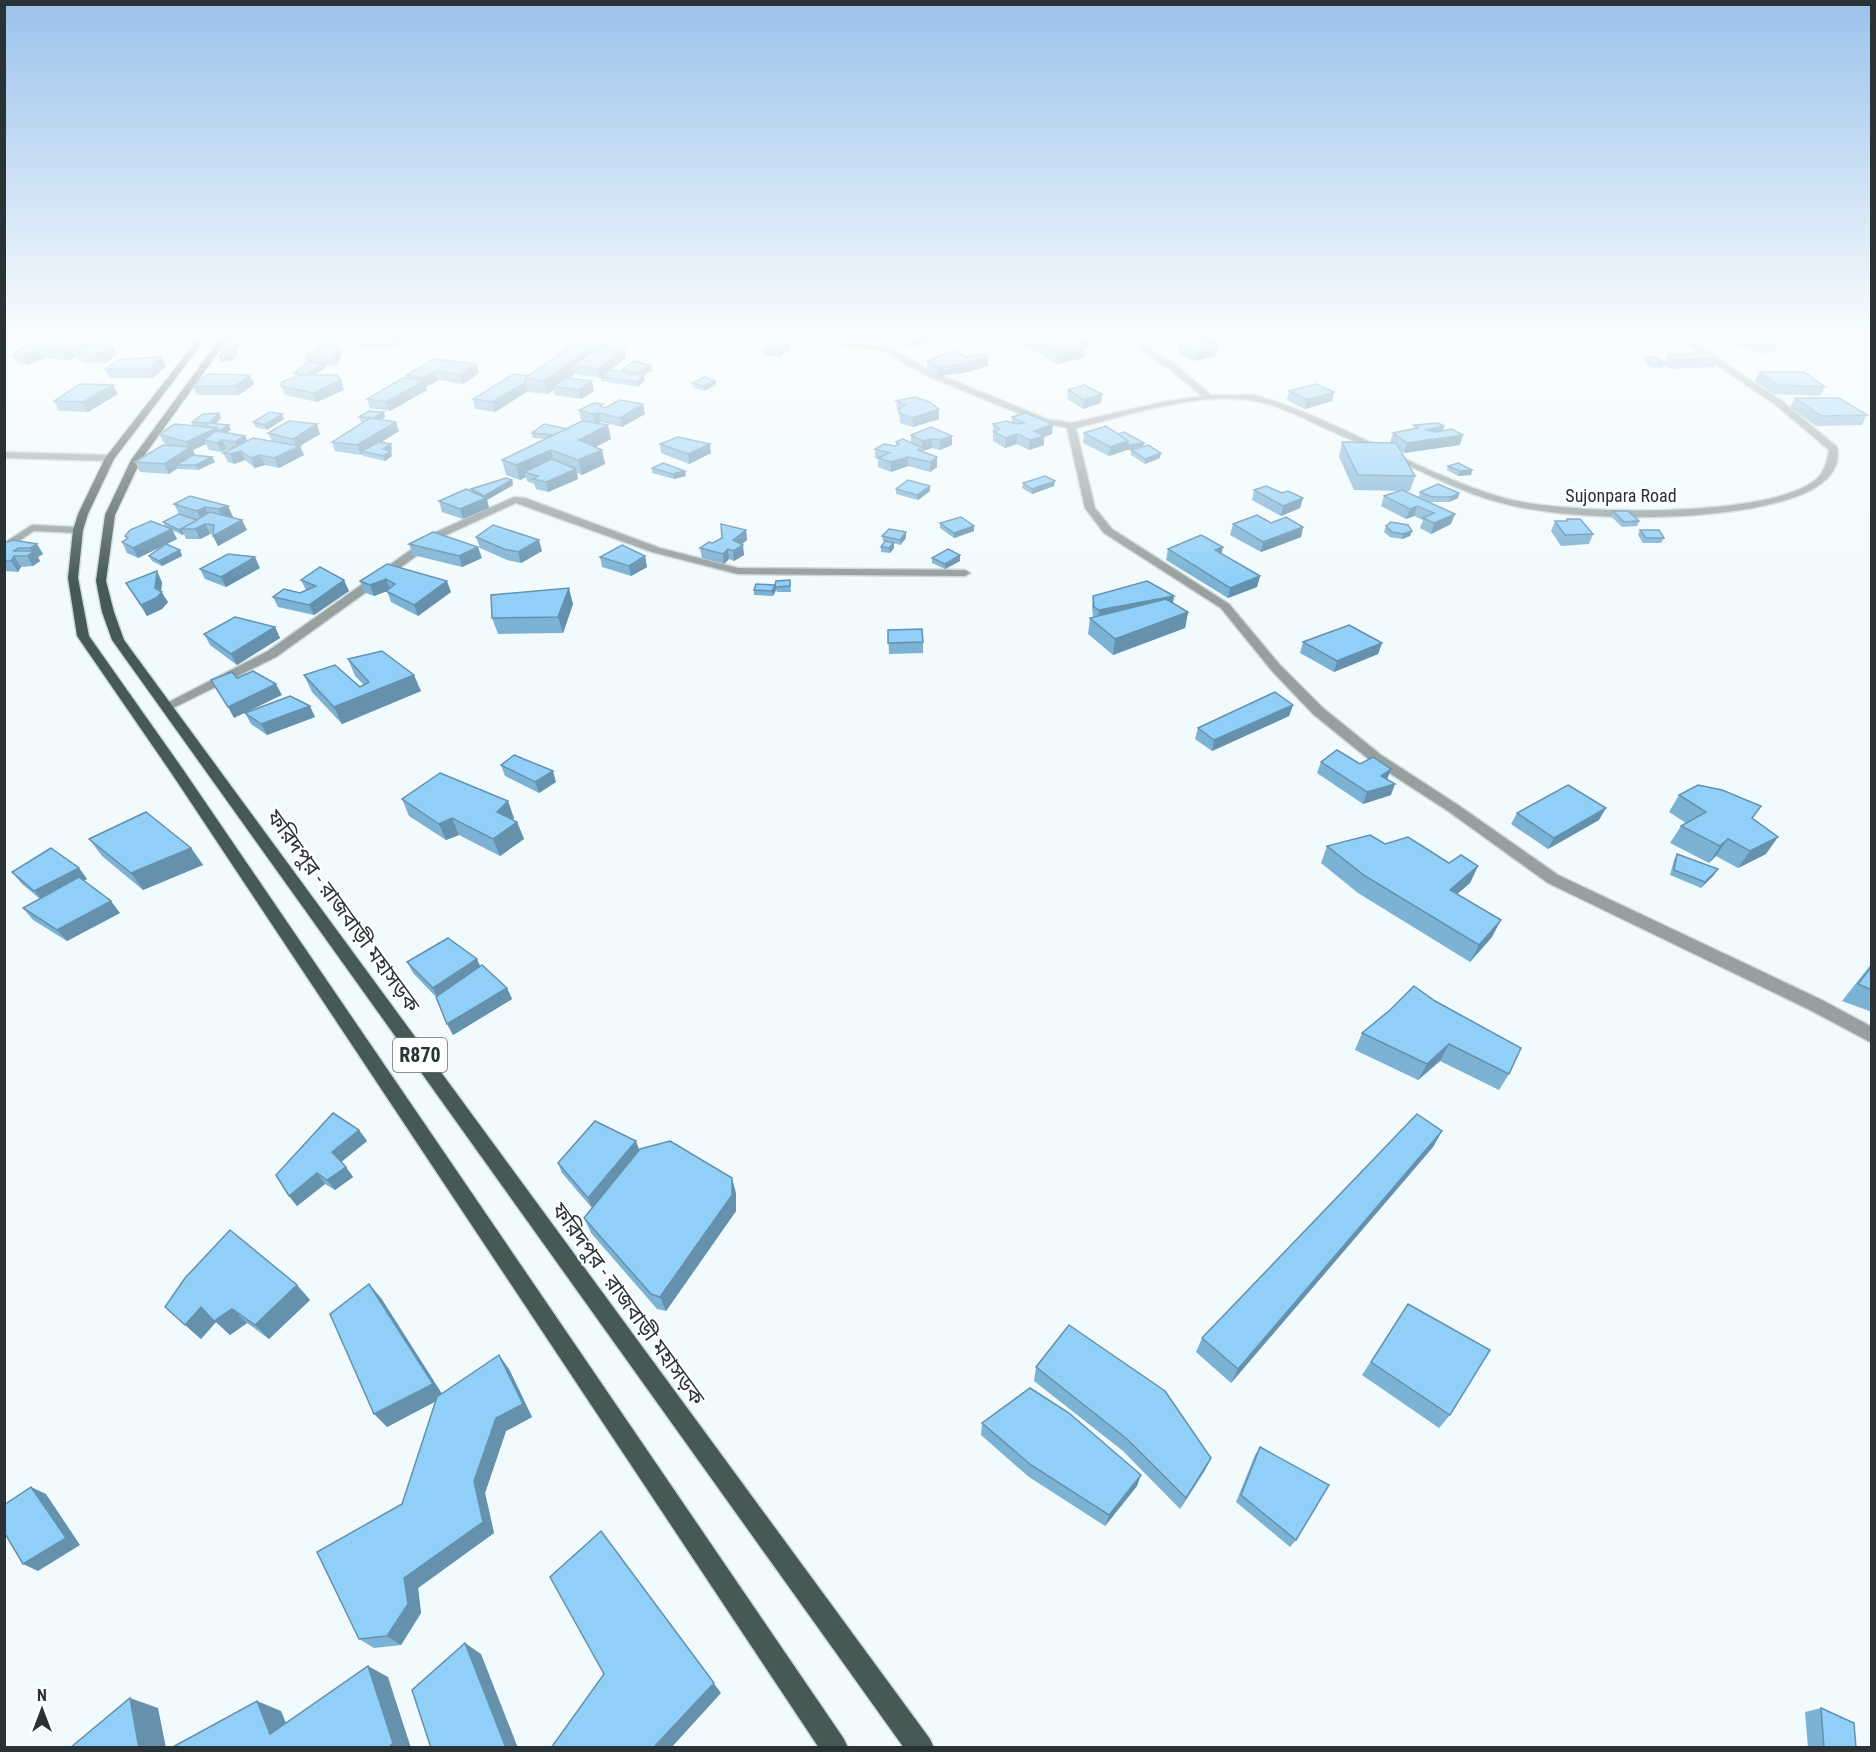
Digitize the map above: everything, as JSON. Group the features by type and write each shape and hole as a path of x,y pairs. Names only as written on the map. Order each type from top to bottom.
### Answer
{"main road":[{"name":"R870","path":"141,418 110,458 83,514 78,530 73,578 83,636 177,771 835,1748"},
{"name":"ফরিদপুর - রাজবাড়ী মহাসড়ক","path":"167,418 136,460 110,515 101,581 108,612 118,640 921,1748"}],"street":[{"path":"1035,418 1045,422 1071,426 1112,418"},
{"name":"Sujonpara Road","path":"1309,418 1502,501 1555,511 1684,512 1768,503 1809,489 1829,472 1834,449 1799,418"},
{"path":"1071,426 1090,508 1108,531 1226,606 1276,669 1317,711 1376,758 1453,808 1553,879 1816,1005 1872,1036"},
{"path":"4,455 110,458"},
{"path":"167,706 272,654 440,534 514,500 522,500 656,550 738,571 965,573"},
{"path":"4,548 32,528 78,530"}],"building":[{"path":"198,418 214,418 209,423 192,422"},
{"path":"260,418 276,418 265,425 253,422"},
{"path":"370,418 396,422 357,445 332,442"},
{"path":"1014,418 1038,418 1053,424 1034,431 1044,436 1030,440 1017,434 1006,438 994,432 1000,429 993,424 1007,421 1016,424 1024,423"},
{"path":"289,421 317,424 293,439 268,433"},
{"path":"582,421 608,425 579,440 602,450 578,460 551,450 516,465 502,460"},
{"path":"209,423 229,425 221,430 204,427"},
{"path":"1438,423 1444,426 1425,430 1436,432 1452,429 1463,435 1407,443 1393,433 1418,428 1414,425"},
{"path":"175,424 217,428 186,442 159,434"},
{"path":"544,424 567,429 553,435 532,433"},
{"path":"1106,426 1128,441 1110,447 1084,433"},
{"path":"931,427 952,436 940,440 922,441 911,435"},
{"path":"216,431 245,436 235,442 222,440 217,443 204,440"},
{"path":"1124,432 1144,443 1128,445 1128,441 1118,434"},
{"path":"678,437 710,444 688,454 660,444"},
{"path":"253,438 300,446 274,458 260,455 251,458 241,451 223,453"},
{"path":"903,439 921,447 918,450 937,457 930,462 908,457 891,462 878,458 890,453 875,449 884,444 895,446 899,444 896,442"},
{"path":"379,442 391,444 383,449 391,451 383,456 362,451"},
{"path":"1342,442 1396,443 1415,476 1358,475"},
{"path":"163,445 191,447 164,464 135,462"},
{"path":"1148,445 1161,453 1145,459 1131,450"},
{"path":"193,455 212,457 196,465 176,465"},
{"path":"552,459 576,469 546,482 533,479 538,476 524,472"},
{"path":"663,463 685,471 673,474 652,468"},
{"path":"1458,463 1472,470 1460,471 1448,466"},
{"path":"1045,476 1055,481 1032,489 1023,483"},
{"path":"506,478 512,480 484,496 471,489"},
{"path":"908,480 930,486 917,495 896,489"},
{"path":"1438,484 1459,493 1451,497 1432,497 1420,492"},
{"path":"1266,486 1282,493 1288,491 1303,498 1283,506 1254,490"},
{"path":"466,489 486,498 460,509 439,501"},
{"path":"1402,490 1455,514 1434,523 1423,518 1434,513 1417,506 1410,509 1384,496"},
{"path":"190,496 228,506 218,509 205,507 197,511 174,504"},
{"path":"1613,511 1628,511 1639,521 1624,522"},
{"path":"210,512 242,520 213,536 214,525 205,524 195,529 181,529"},
{"path":"179,514 197,520 179,530 163,522"},
{"path":"1257,515 1271,523 1286,517 1303,527 1263,542 1233,524"},
{"path":"961,517 974,526 954,533 940,523"},
{"path":"1567,519 1580,519 1593,534 1565,535 1555,521 1567,521"},
{"path":"151,521 172,529 133,548 122,542 128,538 125,536 130,530"},
{"path":"1391,522 1408,525 1412,531 1403,534 1392,532 1386,526"},
{"path":"721,524 746,530 733,540 743,545 733,551 728,549 723,554 700,548 722,538"},
{"path":"493,525 539,540 518,552 504,549 476,537"},
{"path":"889,529 906,532 900,540 882,536"},
{"path":"1640,530 1659,530 1664,538 1646,538"},
{"path":"433,532 478,547 459,556 409,544"},
{"path":"1201,535 1223,547 1215,550 1260,576 1230,588 1168,549"},
{"path":"13,540 37,544 30,548 19,548 13,551 34,551 27,556 14,556 11,561 4,561 4,543"},
{"path":"885,541 894,543 889,548 881,547"},
{"path":"166,544 180,550 159,561 149,556"},
{"path":"622,545 645,556 629,566 600,557"},
{"path":"948,549 960,555 945,564 932,558"},
{"path":"228,554 255,557 221,577 200,569"},
{"path":"387,564 447,581 414,605 386,591 395,584 386,579 370,585 360,581"},
{"path":"320,567 344,580 309,605 273,597 284,589 300,593 316,586 301,580"},
{"path":"157,571 155,588 162,592 156,598 141,605 126,583"},
{"path":"790,580 790,586 776,587 776,581"},
{"path":"1147,581 1174,596 1099,610 1094,607 1093,596"},
{"path":"756,584 775,585 772,591 754,590"},
{"path":"569,588 558,617 492,618 491,595"},
{"path":"1166,599 1188,612 1115,639 1090,618"},
{"path":"235,617 275,627 231,654 204,634"},
{"path":"1349,625 1382,643 1337,661 1303,642"},
{"path":"922,629 923,642 888,643 888,630"},
{"path":"382,651 414,675 334,707 304,675 335,665 360,687 369,682 348,659"},
{"path":"253,671 276,684 228,707 211,680 232,672 237,678"},
{"path":"1275,692 1293,705 1214,740 1198,728"},
{"path":"290,696 310,706 261,724 245,713"},
{"path":"1337,750 1360,764 1373,757 1391,769 1381,776 1395,784 1367,792 1321,762"},
{"path":"514,755 553,771 535,782 501,765"},
{"path":"440,773 508,801 497,812 517,822 493,839 452,818 439,824 402,799"},
{"path":"1568,785 1606,808 1554,838 1517,813"},
{"path":"1698,785 1722,790 1761,806 1752,818 1778,837 1750,851 1728,839 1720,846 1681,826 1706,812 1679,795"},
{"path":"146,812 191,848 131,873 89,839"},
{"path":"1370,835 1385,844 1408,837 1449,863 1461,855 1478,866 1450,890 1501,920 1479,945 1365,876 1327,846"},
{"path":"51,848 79,868 34,891 12,872"},
{"path":"1677,854 1718,869 1705,882 1674,870"},
{"path":"79,877 111,901 57,930 23,908"},
{"path":"448,938 477,959 433,988 407,962"},
{"path":"482,965 507,988 447,1024 436,997"},
{"path":"1872,966 1872,990 1858,984"},
{"path":"1414,986 1435,1001 1521,1048 1509,1074 1449,1044 1427,1064 1362,1033"},
{"path":"333,1113 359,1130 332,1152 346,1167 327,1180 317,1173 289,1196 276,1175"},
{"path":"1417,1114 1442,1131 1238,1369 1202,1338"},
{"path":"595,1121 636,1141 588,1198 558,1163"},
{"path":"670,1141 732,1178 732,1195 660,1297 651,1294 584,1218 640,1149"},
{"path":"230,1230 297,1285 255,1325 232,1309 214,1321 201,1307 185,1325 165,1307 185,1278"},
{"path":"369,1284 433,1384 374,1414 330,1314"},
{"path":"1408,1304 1490,1350 1450,1415 1371,1362"},
{"path":"1069,1325 1165,1391 1211,1458 1186,1498 1127,1439 1036,1367"},
{"path":"499,1355 523,1404 496,1418 474,1481 483,1522 404,1578 408,1604 387,1636 359,1639 317,1552 402,1504 437,1397"},
{"path":"1030,1388 1069,1413 1141,1475 1109,1515 1031,1465 982,1423"},
{"path":"1260,1447 1329,1485 1296,1540 1241,1495"},
{"path":"31,1487 66,1538 23,1564 4,1532 4,1505"},
{"path":"601,1531 714,1683 653,1748 551,1748 604,1674 550,1577"},
{"path":"465,1643 506,1748 431,1748 412,1690"},
{"path":"368,1666 393,1743 388,1748 171,1748 257,1701 270,1734"},
{"path":"130,1698 139,1748 70,1748"},
{"path":"1821,1708 1854,1723 1856,1748 1824,1748"}]}
